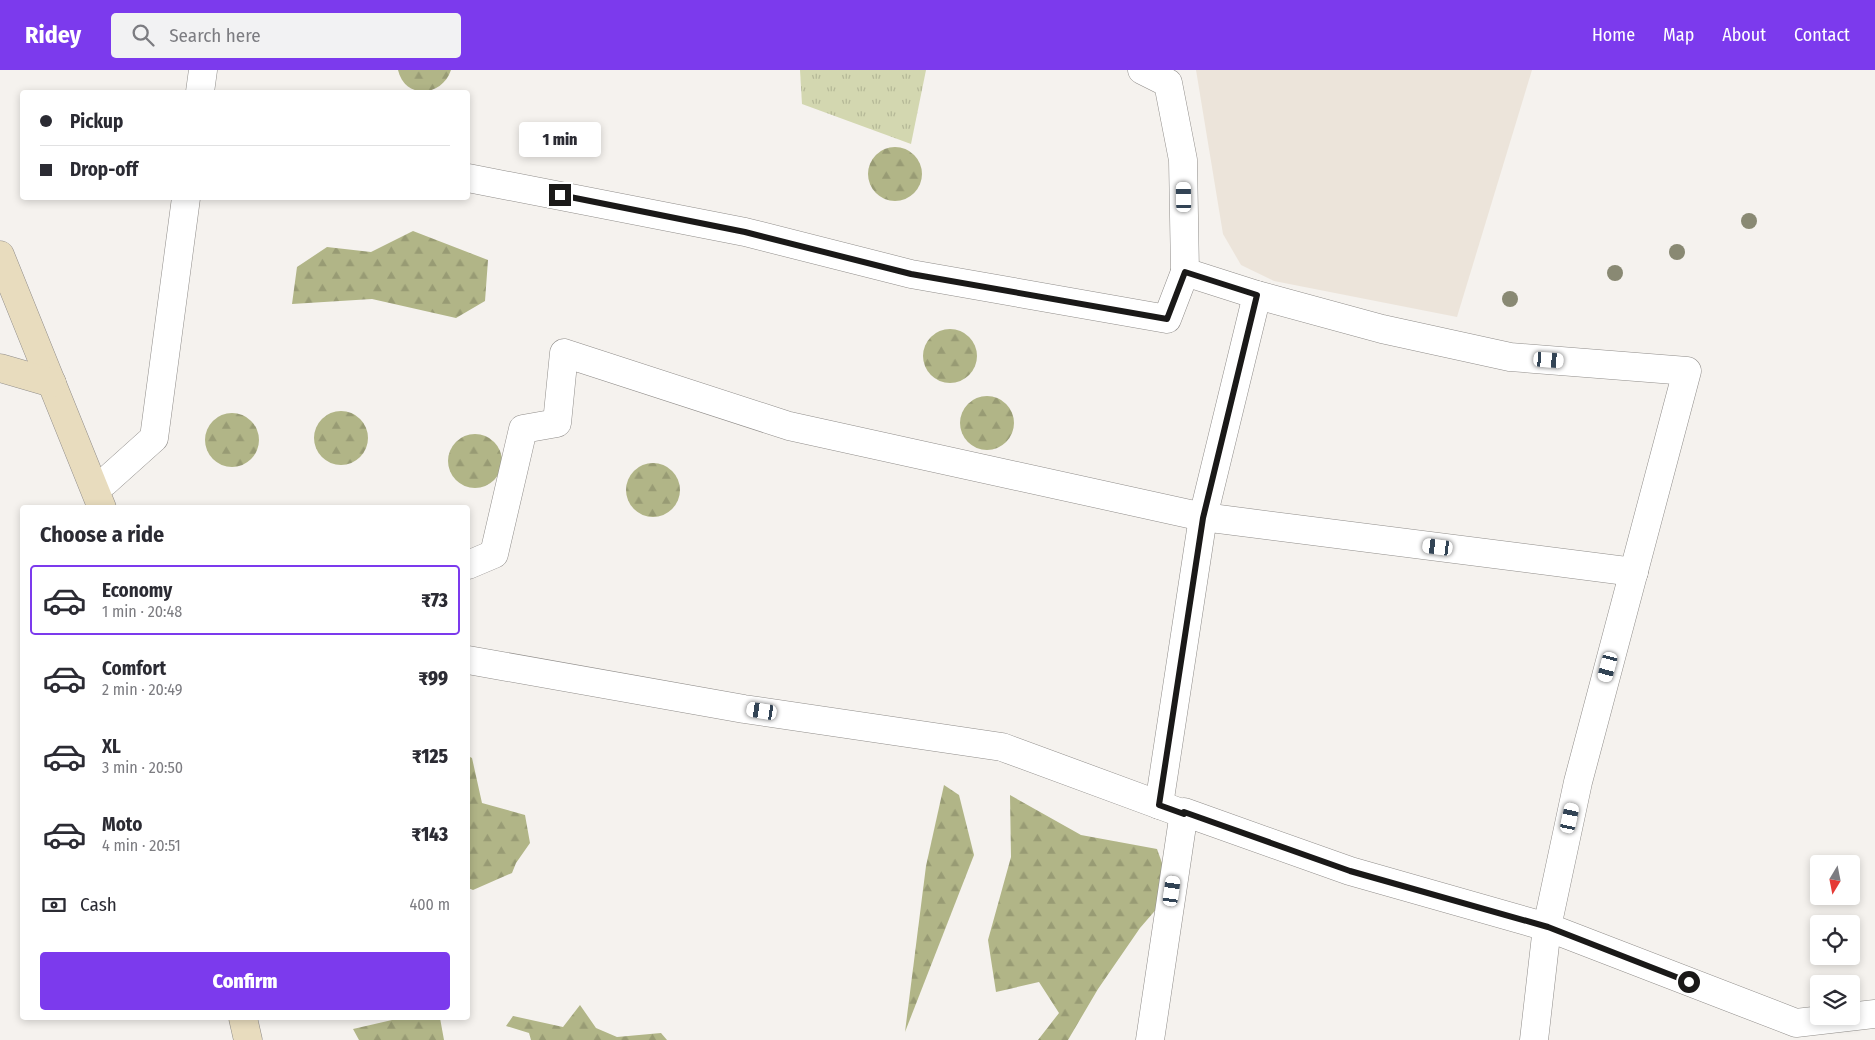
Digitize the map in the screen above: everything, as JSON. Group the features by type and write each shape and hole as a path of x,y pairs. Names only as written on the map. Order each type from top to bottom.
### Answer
{"street":[{"path":"200,90 203,70"},
{"path":"470,178 745,232 911,274 1167,319 1185,272 1183,160 1168,84 1142,70"},
{"path":"0,255 52,383 103,495 154,438 186,200"},
{"path":"1185,272 1257,295 1382,328 1510,357 1687,371 1578,782 1548,927 1534,1040"},
{"path":"1150,1040 1203,518 1257,295"},
{"path":"470,564 494,554 523,428 557,423 564,354 788,426 1203,518 1634,572"},
{"path":"0,368 52,383"},
{"path":"470,660 744,709 1002,747 1350,871 1548,927 1796,1023 1875,1014"},
{"path":"243,1020 248,1040"}],"shaded area":[{"path":"1196,70 1532,70 1457,317 1274,281 1241,265 1223,234"}],"green space":[{"path":"398,70 451,70 440,86 432,90 415,90 402,80"},
{"path":"800,70 926,70 911,144 802,104"},
{"path":"895,147 905,149 914,155 920,164 922,174 920,184 914,193 905,199 895,201 885,199 876,193 870,184 868,174 870,164 876,155 885,149"},
{"path":"413,231 488,260 485,301 456,318 372,299 292,304 297,267 327,247 371,252"},
{"path":"950,329 960,331 969,337 975,346 977,356 975,366 969,375 960,381 950,383 940,381 931,375 925,366 923,356 925,346 931,337 940,331"},
{"path":"987,396 997,398 1006,404 1012,413 1014,423 1012,433 1006,442 997,448 987,450 977,448 968,442 962,433 960,423 962,413 968,404 977,398"},
{"path":"341,411 351,413 360,419 366,428 368,438 366,448 360,457 351,463 341,465 331,463 322,457 316,448 314,438 316,428 322,419 331,413"},
{"path":"232,413 242,415 251,421 257,430 259,440 257,450 251,459 242,465 232,467 222,465 213,459 207,450 205,440 207,430 213,421 222,415"},
{"path":"475,434 485,436 494,442 500,451 502,461 500,471 494,480 485,486 475,488 465,486 456,480 450,471 448,461 450,451 456,442 465,436"},
{"path":"653,463 663,465 672,471 678,480 680,490 678,500 672,509 663,515 653,517 643,515 634,509 628,500 626,490 628,480 634,471 643,465"},
{"path":"470,757 472,758 482,803 525,815 530,843 516,863 512,873 473,890 470,889"},
{"path":"944,785 959,795 974,855 905,1032 926,866"},
{"path":"1010,795 1081,835 1157,849 1172,891 1140,928 1098,989 1068,1040 1038,1040 1059,1013 1039,982 996,992 988,940 1011,857"},
{"path":"580,1005 596,1028 617,1037 661,1033 667,1040 531,1040 529,1033 506,1026 513,1016 563,1027"},
{"path":"392,1020 440,1020 444,1040 359,1040 353,1029"}],"route":[{"path":"560,195 745,232 911,274 1167,319 1185,272 1257,295 1203,518 1159,805 1184,814 1184,812 1350,871 1548,927 1689,982"}]}
